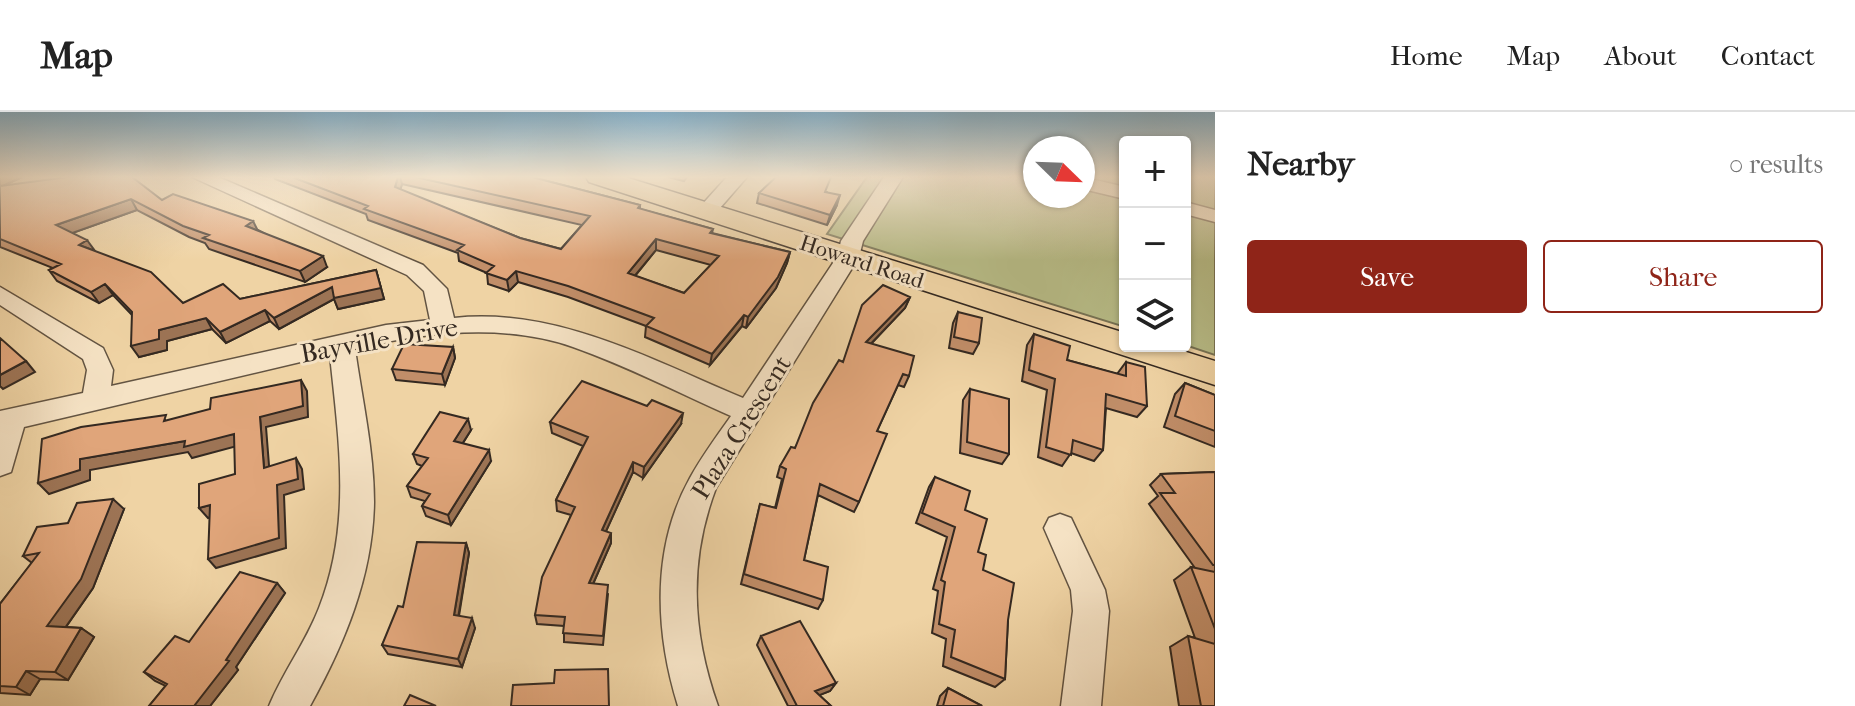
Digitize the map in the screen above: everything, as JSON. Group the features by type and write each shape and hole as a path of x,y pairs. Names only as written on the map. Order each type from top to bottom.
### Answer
{"main road":[{"name":"Howard Road","path":"684,205 1119,342"},
{"name":"Howard Road","path":"1149,352 1215,373"}],"street":[{"path":"265,205 415,270 435,289 444,325"},
{"path":"706,212 713,205"},
{"name":"Plaza Crescent","path":"698,706 683,646 677,603 682,536 702,484 848,257 852,241 876,205"},
{"path":"1191,210 1214,216"},
{"path":"0,294 94,354 100,370 96,401"},
{"name":"Bayville Drive","path":"6,421 341,343 444,325 528,328 567,337 749,412"},
{"path":"289,706 330,627 351,566 356,533 358,500 341,343"},
{"path":"0,464 6,421"},
{"path":"1060,528 1079,564 1091,611 1081,706"}],"green space":[{"path":"848,205 1095,208 1095,205 1119,205 1119,325 827,234"},
{"path":"1191,205 1215,205 1215,355 1191,347"}],"building":[{"path":"0,205 114,205 56,225 87,240 79,245 151,272 183,303 223,284 240,299 376,270 381,288 334,298 332,287 274,318 265,310 220,332 206,318 159,330 159,339 131,346 132,312 105,284 91,292 49,270 61,264 0,239"},
{"path":"142,205 205,205 253,221 246,226 323,256 300,271 203,238 209,235 183,226"},
{"path":"365,205 438,205 520,238 561,249 590,216 539,205 639,205 638,208 713,229 710,233 790,252 778,277 748,317 744,315 712,354 646,326 654,318 568,286 516,271 507,280 486,273 494,266 457,250 464,245 364,209 368,206","holes":["656,239 719,256 684,293 628,273"]},
{"path":"797,205 835,205 830,215"},
{"path":"883,285 910,297 866,342 914,356 909,376 903,374 877,431 887,434 859,502 820,484 804,560 828,567 823,600 744,574 760,504 776,508 786,469 780,466 791,447 795,448 813,403 839,360 843,362 862,305"},
{"path":"958,312 982,318 979,343 954,337"},
{"path":"1034,334 1070,346 1067,360 1126,376 1126,362 1145,367 1147,406 1106,394 1103,450 1073,440 1071,455 1046,447 1055,379 1029,370"},
{"path":"0,338 26,361 0,375"},
{"path":"404,344 453,347 442,374 392,369"},
{"path":"301,380 303,406 260,417 264,468 296,458 298,479 277,485 279,538 208,559 210,505 199,508 199,484 235,474 234,434 184,447 185,441 80,459 80,470 38,483 42,439 81,427 166,415 164,421 210,409 211,398"},
{"path":"582,381 647,406 652,400 683,413 644,467 633,462 602,530 611,533 589,583 608,585 603,636 563,633 565,617 535,615 542,577 575,507 556,500 588,437 550,422"},
{"path":"1185,383 1215,395 1215,431 1175,416"},
{"path":"970,389 1009,399 1009,454 967,442"},
{"path":"440,412 468,419 454,441 489,450 448,515 422,506 430,494 407,486 428,458 413,454"},
{"path":"1215,472 1213,565 1160,493 1175,493 1161,474"},
{"path":"935,477 970,491 965,510 987,519 978,552 986,555 983,570 1014,583 1008,620 1005,679 951,657 955,630 939,624 945,582 941,580 955,527 922,513"},
{"path":"113,499 81,579 47,626 81,628 55,672 26,671 16,687 0,686 0,604 39,553 23,556 37,527 68,523 77,503"},
{"path":"417,542 466,543 454,615 472,618 458,659 382,645 398,606 403,607"},
{"path":"1191,567 1215,572 1215,629"},
{"path":"240,572 277,583 226,660 229,661 194,706 149,706 167,684 144,672 175,636 189,642"},
{"path":"800,621 836,683 815,691 831,706 797,706 761,636"},
{"path":"1188,636 1215,644 1215,706 1201,706"},
{"path":"608,669 609,706 511,706 513,685 554,683 555,670"},
{"path":"948,688 982,706 943,706"},
{"path":"410,695 436,706 404,706"}]}
